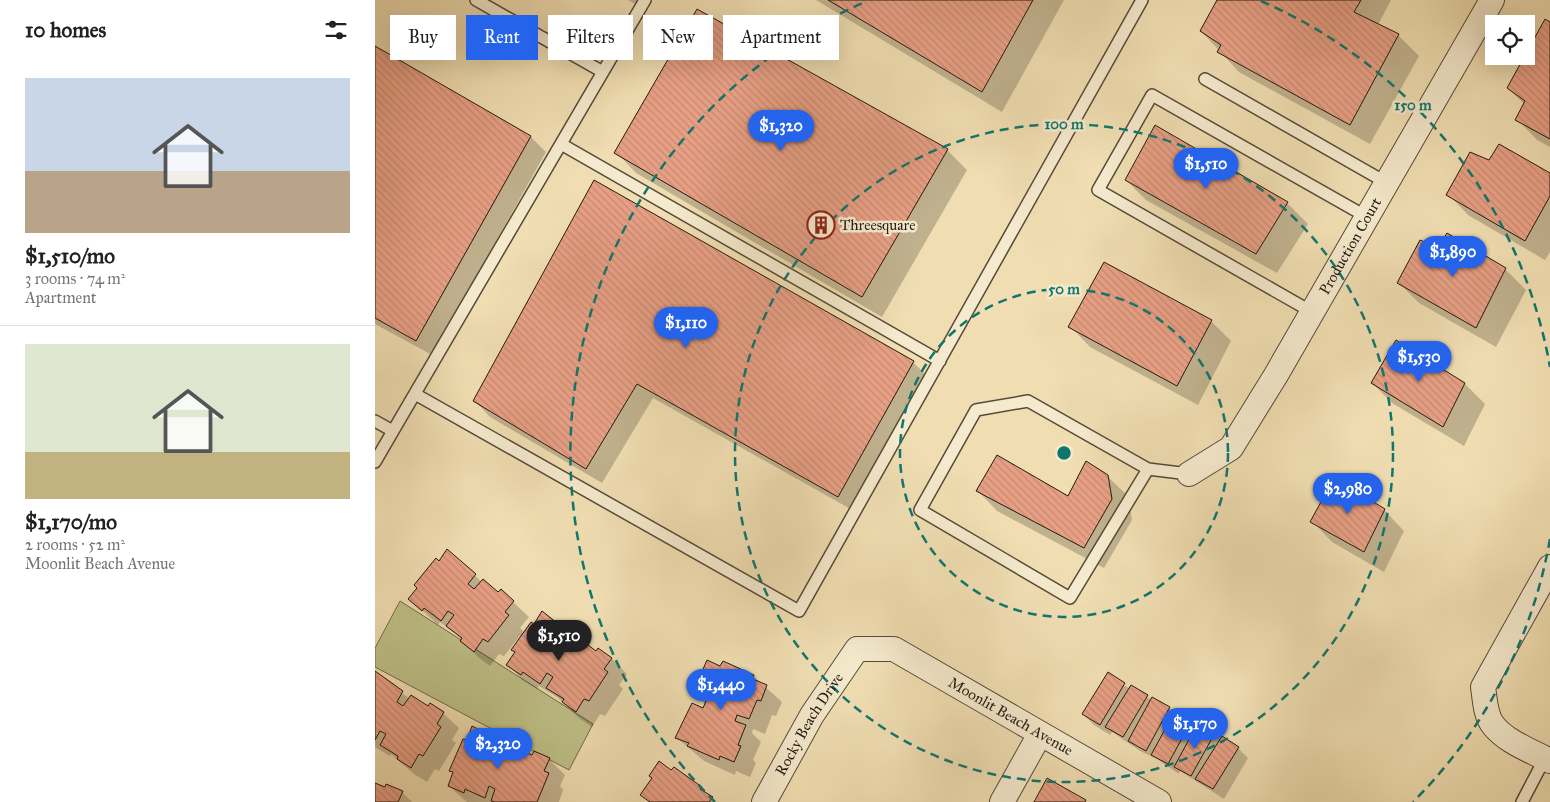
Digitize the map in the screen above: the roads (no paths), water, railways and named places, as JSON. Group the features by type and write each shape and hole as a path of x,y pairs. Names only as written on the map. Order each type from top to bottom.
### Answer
{"street":[{"name":"Production Court","path":"1189,474 1231,448 1313,312 1491,0"},
{"path":"1548,760 1508,738 1492,724 1486,709 1483,687 1550,567"},
{"name":"Moonlit Beach Avenue","path":"857,649 893,649 1159,802"},
{"name":"Rocky Beach Drive","path":"764,802 812,715 857,649"},
{"path":"1002,802 1040,734"}],"lane":[{"path":"475,0 603,72"},
{"path":"375,462 645,0"},
{"path":"415,394 799,612 1142,0"},
{"path":"1205,79 1387,183"},
{"path":"1313,312 1098,190 1152,96 1367,217"},
{"path":"561,144 939,361"},
{"path":"1148,469 1070,598 920,510 976,410 1028,401 1148,469 1189,474"},
{"path":"375,421 393,431"},
{"path":"1522,802 1548,760"}],"place":[{"name":"Threesquare","path":"821,225"}]}
